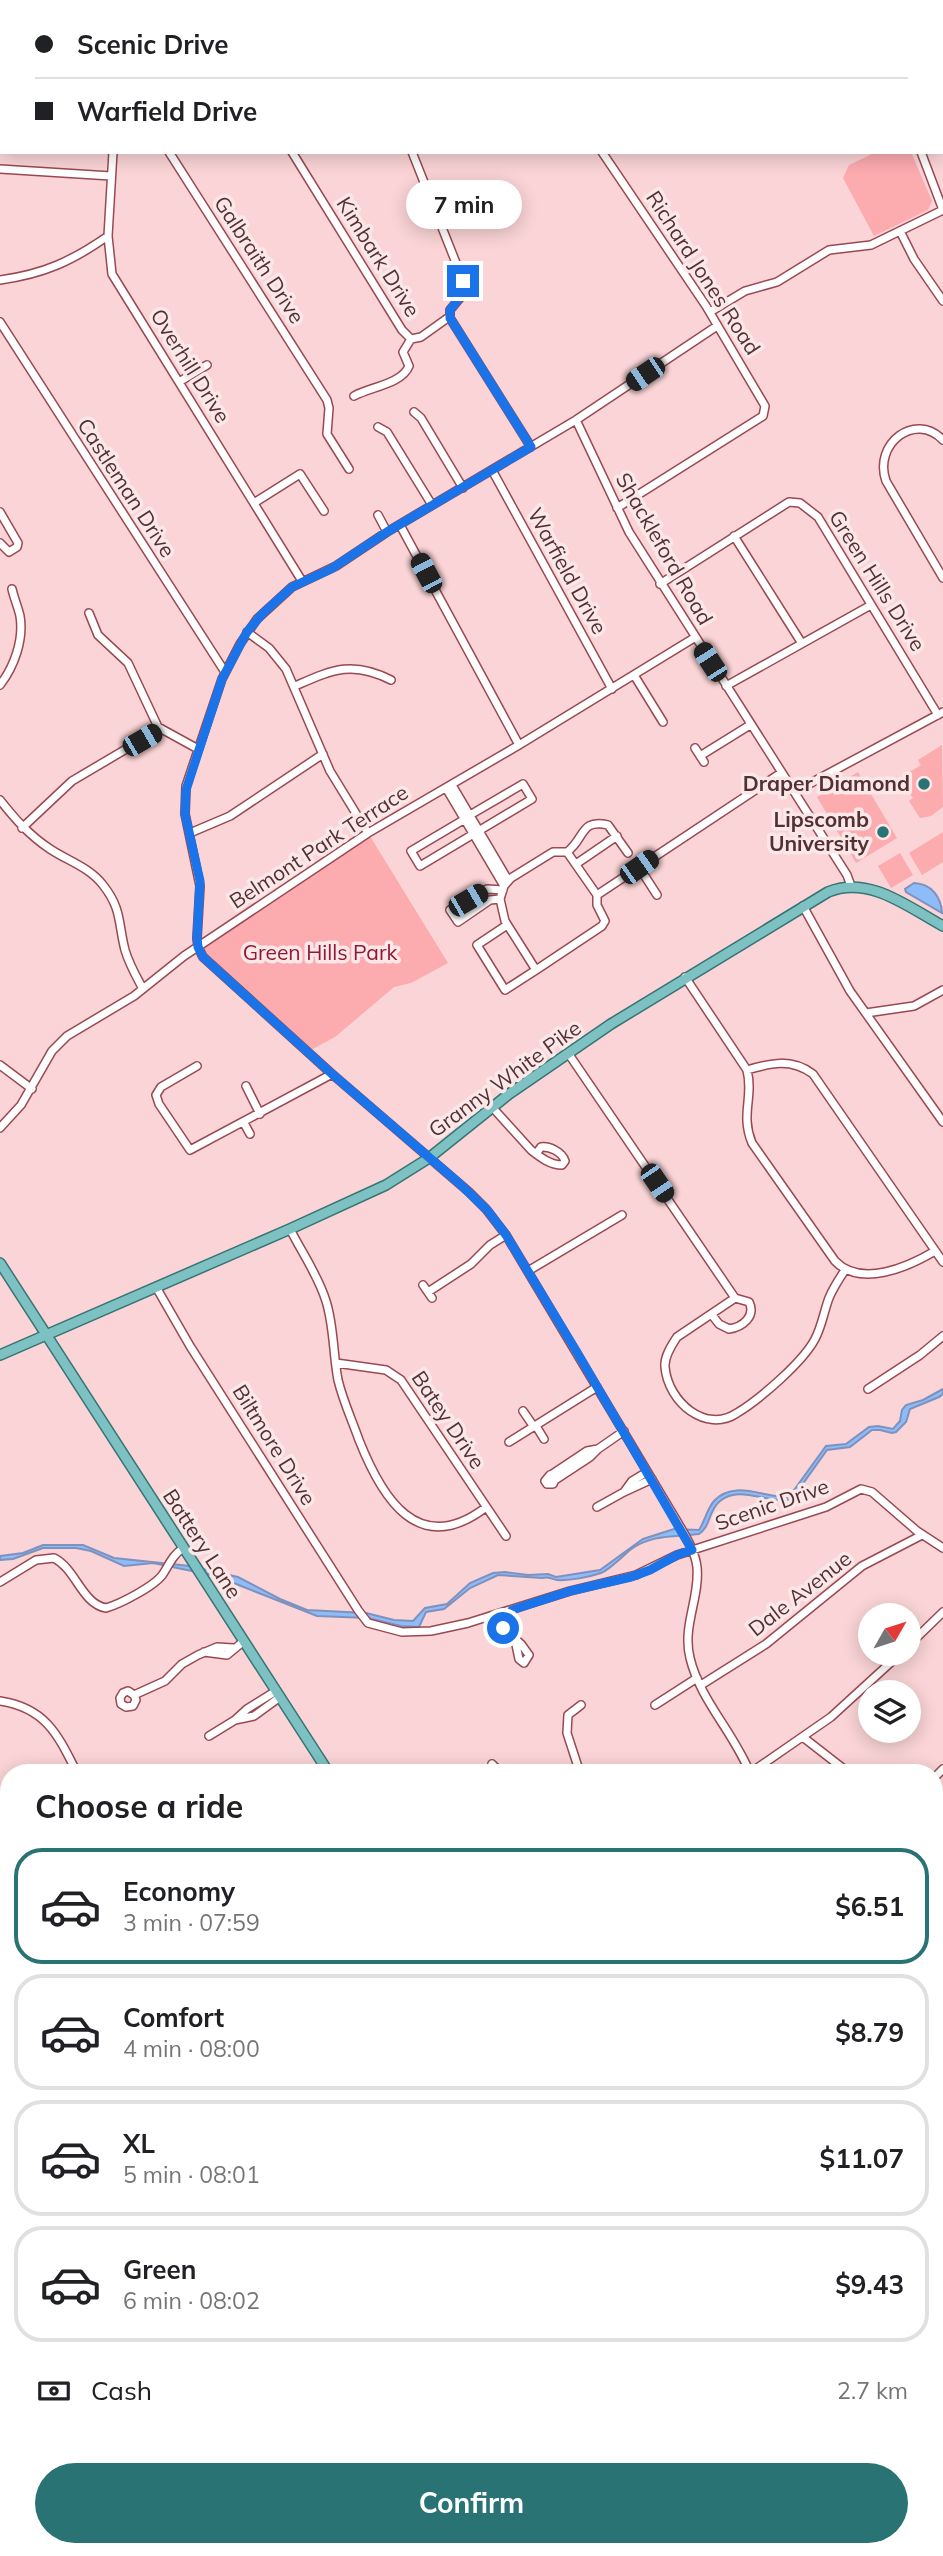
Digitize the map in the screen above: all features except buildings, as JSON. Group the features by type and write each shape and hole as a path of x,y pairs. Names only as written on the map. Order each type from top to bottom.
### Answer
{"main road":[{"name":"Granny White Pike","path":"0,1355 386,1185 429,1158 492,1107 568,1053 685,978 834,890 851,886 879,892 943,926"},
{"name":"Battery Lane","path":"0,1263 323,1764"},
{"path":"27,1343 32,1331 30,1310"}],"street":[{"name":"Overhill Drive","path":"113,154 108,236 112,274 302,581"},
{"name":"Galbraith Drive","path":"170,154 318,386 329,408 327,434 349,469"},
{"name":"Kimbark Drive","path":"293,154 402,330 411,340 421,337 449,317"},
{"path":"413,154 464,283 464,293 451,308 449,317 531,447"},
{"name":"Richard Jones Road","path":"603,154 710,312 765,406 763,416 617,508"},
{"path":"710,312 745,291 777,282 829,250 871,245 943,210 922,154"},
{"path":"0,169 111,176"},
{"path":"900,231 914,259 942,299"},
{"path":"0,280 52,269 75,258 108,236"},
{"name":"Castleman Drive","path":"0,321 225,672"},
{"path":"717,326 576,420 387,532 331,569 302,581 273,603 247,632 225,672 198,748 185,799 200,881 198,947 214,969 481,1204 506,1235 687,1538 697,1578 687,1637 691,1661 699,1681 745,1764"},
{"path":"354,396 383,387 406,372 409,368 403,352 411,340"},
{"path":"179,382 206,365"},
{"path":"414,412 421,418 463,488"},
{"name":"Shackleford Road","path":"576,420 617,508 660,584 843,869 851,886"},
{"path":"378,426 387,432 432,506"},
{"path":"943,440 939,435 917,429 906,431 894,439 884,452 881,469 943,578"},
{"name":"Warfield Drive","path":"492,470 612,689"},
{"path":"254,503 300,474 324,511"},
{"name":"Green Hills Drive","path":"660,584 789,502 800,503 818,517 941,713"},
{"path":"0,512 18,543 17,547 9,552 0,542"},
{"path":"378,515 387,532"},
{"path":"400,525 519,746"},
{"path":"734,536 801,642"},
{"path":"0,685 8,675 18,647 20,617 12,589"},
{"path":"726,686 871,605"},
{"path":"89,613 98,635 128,663 160,729 198,748"},
{"path":"247,632 276,656 295,686 323,754 341,790 368,833"},
{"name":"Belmont Park Terrace","path":"0,1128 18,1110 52,1051 64,1038 143,989 198,947 368,833 519,746 694,638"},
{"path":"295,686 344,667 368,669 391,680"},
{"path":"634,675 663,722"},
{"path":"794,792 941,713"},
{"path":"695,748 702,759 750,725"},
{"path":"22,828 72,781 160,729"},
{"path":"190,834 230,816 323,754"},
{"path":"597,895 781,773"},
{"path":"523,784 532,799 420,866 411,851 467,817 523,784"},
{"path":"449,786 476,832 504,889 507,925 536,970"},
{"path":"0,800 22,828 52,850 71,859 102,883 113,899 122,922 124,947 143,989"},
{"path":"504,889 487,889 450,910 458,922 488,901 504,889 553,852 567,852 590,824 606,824 628,853"},
{"path":"576,864 617,836"},
{"path":"507,925 477,945 505,990 604,923 605,919 597,905 597,895 567,852"},
{"path":"639,867 657,895"},
{"path":"834,890 842,880 843,869"},
{"path":"803,906 844,982 943,1122"},
{"path":"685,978 747,1070 749,1087 745,1120 752,1143 827,1251 845,1270 860,1275 908,1263 935,1251"},
{"path":"866,1013 914,1006 943,990"},
{"path":"568,1053 735,1298 748,1302 752,1311 741,1325 729,1329 719,1324 712,1315"},
{"path":"747,1070 784,1062 795,1064 813,1074 943,1262"},
{"path":"0,1065 32,1089"},
{"path":"197,1066 161,1087 156,1095 187,1147 193,1150 332,1074"},
{"path":"246,1086 260,1114"},
{"path":"492,1107 536,1154"},
{"path":"244,1122 250,1134"},
{"path":"527,1271 622,1216"},
{"path":"290,1229 326,1298 342,1394 362,1446 400,1511 422,1525 444,1528 470,1518 485,1508"},
{"path":"428,1291 471,1264 488,1246 506,1235"},
{"path":"735,1298 677,1338 666,1357 665,1367 680,1401 690,1411 710,1421 725,1420 737,1413 774,1384 808,1350 833,1289 845,1270"},
{"name":"Biltmore Drive","path":"156,1287 190,1346 365,1620"},
{"path":"867,1389 943,1336"},
{"name":"Batey Drive","path":"336,1363 386,1370 401,1381 506,1536"},
{"path":"509,1442 597,1387"},
{"path":"523,1411 544,1439"},
{"path":"553,1477 574,1464 587,1451 598,1449 624,1431"},
{"path":"624,1492 632,1481 647,1472"},
{"path":"597,1507 652,1479"},
{"name":"Scenic Drive","path":"365,1620 391,1630 424,1632 468,1623 570,1591 631,1577 677,1555 826,1507 858,1490 867,1489 922,1535"},
{"path":"922,1535 943,1548"},
{"name":"Dale Avenue","path":"655,1705 766,1644 862,1566 922,1535"},
{"path":"0,1582 36,1560 54,1558 72,1572 92,1600 106,1608 120,1603 158,1579 170,1559 183,1548"},
{"path":"512,1610 503,1628 516,1640"},
{"path":"921,1633 943,1612"},
{"path":"134,1695 163,1682 188,1660 217,1647 233,1648 244,1641"},
{"path":"764,1764 804,1738 887,1666"},
{"path":"209,1736 235,1720 254,1716 278,1694"},
{"path":"0,1701 24,1707 47,1723 72,1764"},
{"path":"577,1764 566,1724 570,1713 581,1705"},
{"path":"804,1738 837,1764"}],"green space":[{"path":"872,154 912,154 932,201 928,210 874,236 843,178 849,165"},
{"name":"Draper Diamond","path":"942,745 943,807 931,816 920,818 909,801 913,798 902,781 903,776 921,765 918,760"},
{"path":"858,772 897,838 856,863 817,797"},
{"path":"943,832 943,862 922,875 909,853"},
{"name":"Green Hills Park","path":"368,833 448,963 411,983 394,987 335,1037 307,1052 214,969 198,947"},
{"path":"900,853 913,875 891,888 878,866"}],"water":[{"path":"914,883 926,886 934,892 942,913 906,892 905,889"},
{"path":"943,1389 943,1394 939,1397 910,1409 906,1422 896,1432 872,1430 850,1447 827,1450 792,1499 746,1494 728,1496 716,1505 706,1527 699,1534 646,1541 630,1550 604,1572 591,1576 557,1580 498,1575 470,1588 444,1609 426,1612 419,1627 401,1626 368,1618 317,1616 216,1576 153,1563 124,1566 91,1551 76,1548 43,1548 13,1559 0,1560 0,1556 23,1553 43,1545 83,1545 114,1558 190,1566 238,1577 307,1610 366,1613 394,1620 413,1621 425,1608 447,1604 470,1583 493,1573 548,1574 556,1577 600,1570 643,1539 674,1529 699,1530 714,1501 731,1491 789,1497 826,1446 846,1444 869,1427 893,1429 900,1421 906,1405 923,1400"}],"place":[{"name":"Draper Diamond","path":"924,784"},
{"name":"Lipscomb University","path":"883,832"}],"route":[{"path":"463,281 463,296 453,304 450,318 531,447 387,532 331,569 292,587 262,614 243,637 222,679 186,786 184,804 200,881 197,938 203,957 488,1211 506,1235 578,1354 692,1550 631,1577 570,1591 512,1610 503,1628"}]}
